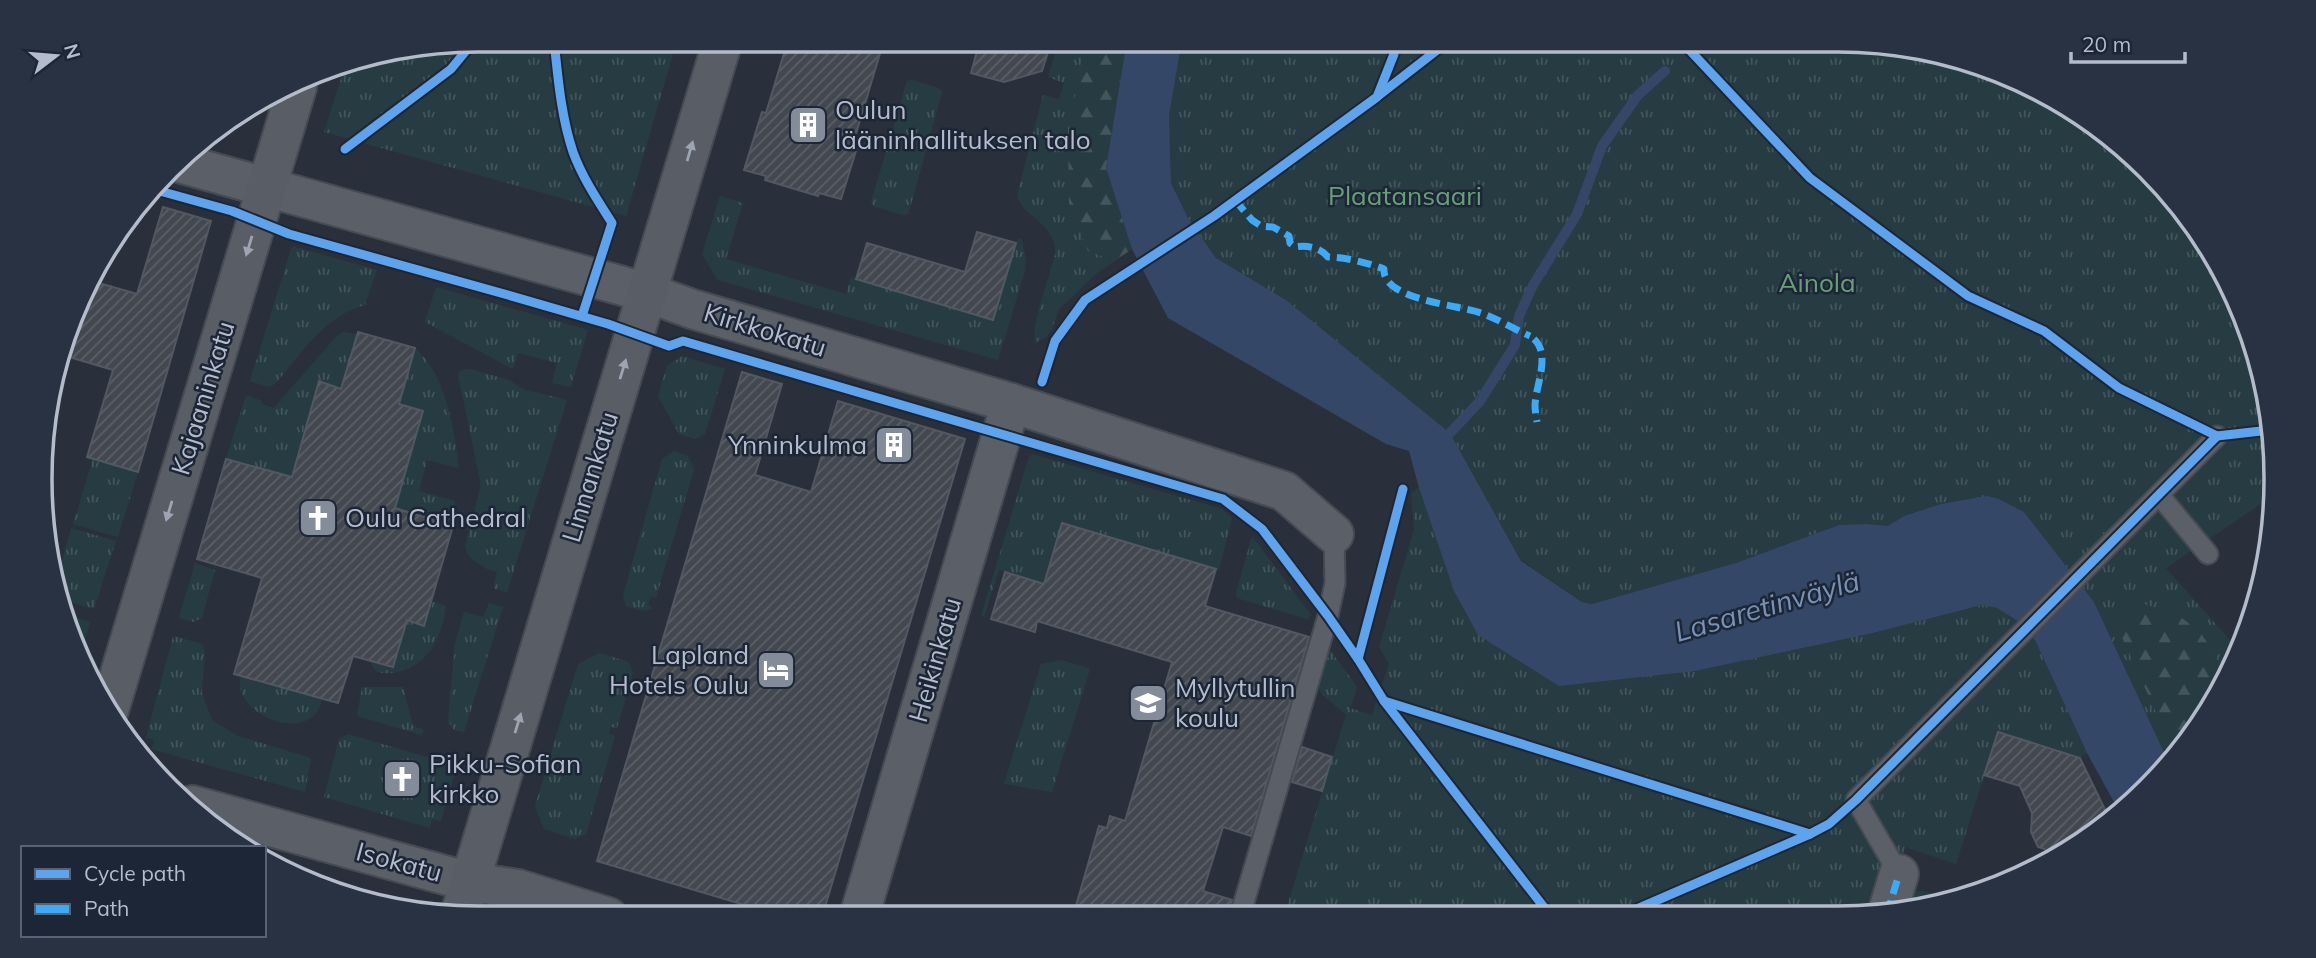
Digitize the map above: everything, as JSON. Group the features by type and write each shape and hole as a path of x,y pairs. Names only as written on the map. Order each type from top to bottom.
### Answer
{"main road":[{"name":"Linnankatu","path":"465,898 719,53"},
{"name":"Kajaaninkatu","path":"113,697 295,94"},
{"name":"Isokatu","path":"465,898 518,889 573,906"}],"street":[{"name":"Kirkkokatu","path":"189,166 648,292 692,309 1011,403 1284,491 1334,534"},
{"name":"Heikinkatu","path":"862,906 1011,403"},
{"name":"Isokatu","path":"213,812 465,898"},
{"path":"1891,902 1899,874"}],"lane":[{"path":"1899,874 1856,800 2217,436"},
{"path":"2160,496 2208,554"},
{"path":"1243,906 1328,615 1335,583 1334,534"}],"green space":[{"path":"451,53 673,53 626,216 324,132 342,75 369,67"},
{"path":"1055,53 1125,53 1106,168 1132,249 1097,273 1059,309 1052,329 1046,337 1035,343 1037,316 1055,256 1054,242 1045,227 1020,203 1017,195 1043,95 1059,99 1064,83 1048,77"},
{"path":"1084,53 1125,53 1106,168 1132,249 1114,261 1088,251 1069,203 1068,129"},
{"name":"Ainola","path":"1180,53 1865,53 1947,67 2026,96 2097,141 2139,177 2158,198 2192,242 2220,290 2241,342 2260,423 2263,502 2166,568 2229,639 2231,643 2220,668 2192,716 2164,753 2094,602 2024,512 1999,499 1904,516 1888,526 1839,525 1736,563 1592,604 1583,602 1521,560 1450,433 1286,300 1216,258 1188,218 1171,183 1169,116"},
{"path":"907,81 939,88 942,92 911,205 908,214 903,215 873,206 871,202"},
{"path":"720,196 743,203 726,259 846,294 851,277 993,320 1018,238 1022,240 1025,271 998,360 718,280 702,254"},
{"path":"292,246 377,270 365,305 350,310 326,327 275,384 268,387 250,381"},
{"path":"436,287 588,330 571,387 552,383 557,363 518,353 513,369 425,322"},
{"path":"342,332 357,334 341,389 319,382 292,477 226,459 246,395 274,408"},
{"path":"415,348 434,372 447,403 459,468 427,460 419,491 455,501 453,526 395,508 423,412 399,405"},
{"path":"682,356 725,369 705,434 695,439 679,434 658,396 667,366"},
{"path":"470,369 509,380 523,389 567,400 507,592 495,589 497,572 474,561 465,547 480,489 458,375 461,370"},
{"path":"674,451 688,456 694,469 656,598 651,597 648,604 653,608 643,611 626,606 623,595 662,459"},
{"path":"1032,454 1222,509 1232,518 1219,570 1062,523 1044,584 999,570 984,617 981,616"},
{"path":"93,459 138,472 118,537 73,524"},
{"path":"1419,488 1454,591 1478,634 1873,633 1982,605 1997,608 2016,620 2035,640 2087,753 2080,758 1998,732 1956,864 1905,847 1902,861 1879,876 1870,904 1287,906 1346,715 1322,694 1316,685 1328,647 1357,687 1350,708 1372,715 1389,664 1379,647 1414,530 1411,493"},
{"path":"71,528 116,541 94,609 71,602 61,563"},
{"path":"1252,536 1311,615 1307,619 1237,598 1236,593"},
{"path":"195,563 215,570 202,618 193,622 179,618"},
{"path":"431,601 446,606 433,647 420,661 405,670 378,672 372,667 371,661 393,667 407,620 424,626"},
{"path":"2138,602 2178,615 2200,632 2222,664 2192,716 2171,744 2115,622"},
{"path":"489,603 503,607 464,732 454,730 448,721 455,644 464,612 483,617"},
{"path":"76,618 90,622 85,641"},
{"path":"173,636 203,644 205,651 202,693 212,720 238,736 311,758 305,792 151,749 154,740 146,738"},
{"path":"599,653 629,662 633,672 617,728 611,727 609,734 615,736 586,834 575,839 544,829 535,806 578,664"},
{"path":"1062,660 1090,669 1052,792 1004,784 1041,664"},
{"path":"241,676 322,699 315,714 304,721 289,723 274,720 247,703 241,690"},
{"path":"362,687 403,687 413,726 424,730 422,735 357,716"},
{"path":"348,734 457,766 441,821 432,819 430,828 324,797 339,739"},
{"path":"1917,891 1935,894 1911,899"}],"water":[{"name":"Lasaretinväylä","path":"1125,53 1180,53 1169,116 1171,183 1188,218 1216,258 1286,300 1450,433 1521,561 1582,602 1592,604 1736,563 1839,525 1888,526 1904,516 1941,504 1987,496 1999,499 2024,512 2094,602 2164,753 2139,781 2114,803 2087,753 2035,640 2016,620 1997,608 1982,605 1873,633 1695,671 1559,686 1478,635 1454,591 1409,451 1386,444 1168,318 1132,249 1106,168"}],"building":[{"name":"Oulun lääninhallituksen talo","path":"784,53 880,53 855,137 860,138 841,199 819,193 818,196 765,180 766,176 744,170 762,112 766,113"},
{"path":"976,53 1048,53 1042,71 1004,82 971,73"},
{"path":"163,207 211,221 138,472 87,457 113,370 70,357 100,283 137,294"},
{"path":"977,232 1016,243 993,320 856,279 867,243 965,272"},
{"name":"Oulu Cathedral","path":"358,332 415,348 399,404 423,411 395,508 453,526 424,626 407,620 393,667 353,656 338,703 234,674 262,578 197,559 226,459 292,477 319,381 341,389"},
{"name":"Lapland Hotels Oulu","path":"742,372 782,384 755,475 811,492 838,401 965,439 825,906 748,906 597,861"},
{"path":"1062,523 1216,569 1205,606 1309,637 1251,836 1223,827 1203,891 1232,900 1230,906 1076,906 1099,826 1107,828 1110,816 1125,821 1172,662 1037,621 1035,632 991,619 1005,572 1044,584"},
{"path":"1998,732 2080,758 2105,810 2074,834 2046,850 2038,847 2031,832 2032,813 2020,786 1984,775"},
{"path":"1302,747 1332,757 1322,791 1292,782"}],"waterway":[{"path":"1450,433 1480,401 1515,345 1519,316 1532,287 1577,214 1602,146 1638,95 1665,71"}],"marked path":[{"path":"1235,200 1252,220 1289,236 1290,243 1295,247 1313,247 1328,257 1384,269 1387,279 1395,288 1408,294 1481,313 1530,336"},
{"path":"1534,339 1539,346 1542,361 1535,405 1537,422"},
{"path":"1891,902 1899,874"}],"cycle path":[{"path":"345,149 451,69 464,53"},
{"path":"556,53 563,111 573,152 612,223 582,316"},
{"path":"1042,382 1055,341 1085,300 1214,216 1377,97 1394,53"},
{"path":"1378,96 1433,53"},
{"path":"1692,53 1810,178 1968,296 2044,331 2119,388 2217,436 2261,431"},
{"path":"163,192 232,211 289,234 608,324 669,346 683,341 1223,499 1262,529 1328,616 1384,701 1543,906"},
{"path":"1384,701 1810,834 1829,824 1856,800 2217,436"},
{"path":"1358,659 1403,489"},
{"path":"1644,906 1810,834"}],"place":[{"name":"Oulun lääninhallituksen talo","path":"808,125"},
{"name":"Ynninkulma","path":"894,445"},
{"name":"Oulu Cathedral","path":"318,518"},
{"name":"Lapland Hotels Oulu","path":"776,670"},
{"name":"Myllytullin koulu","path":"1148,703"},
{"name":"Pikku-Sofian kirkko","path":"402,779"}],"park label":[{"name":"Plaatansaari","path":"1405,196"}]}
